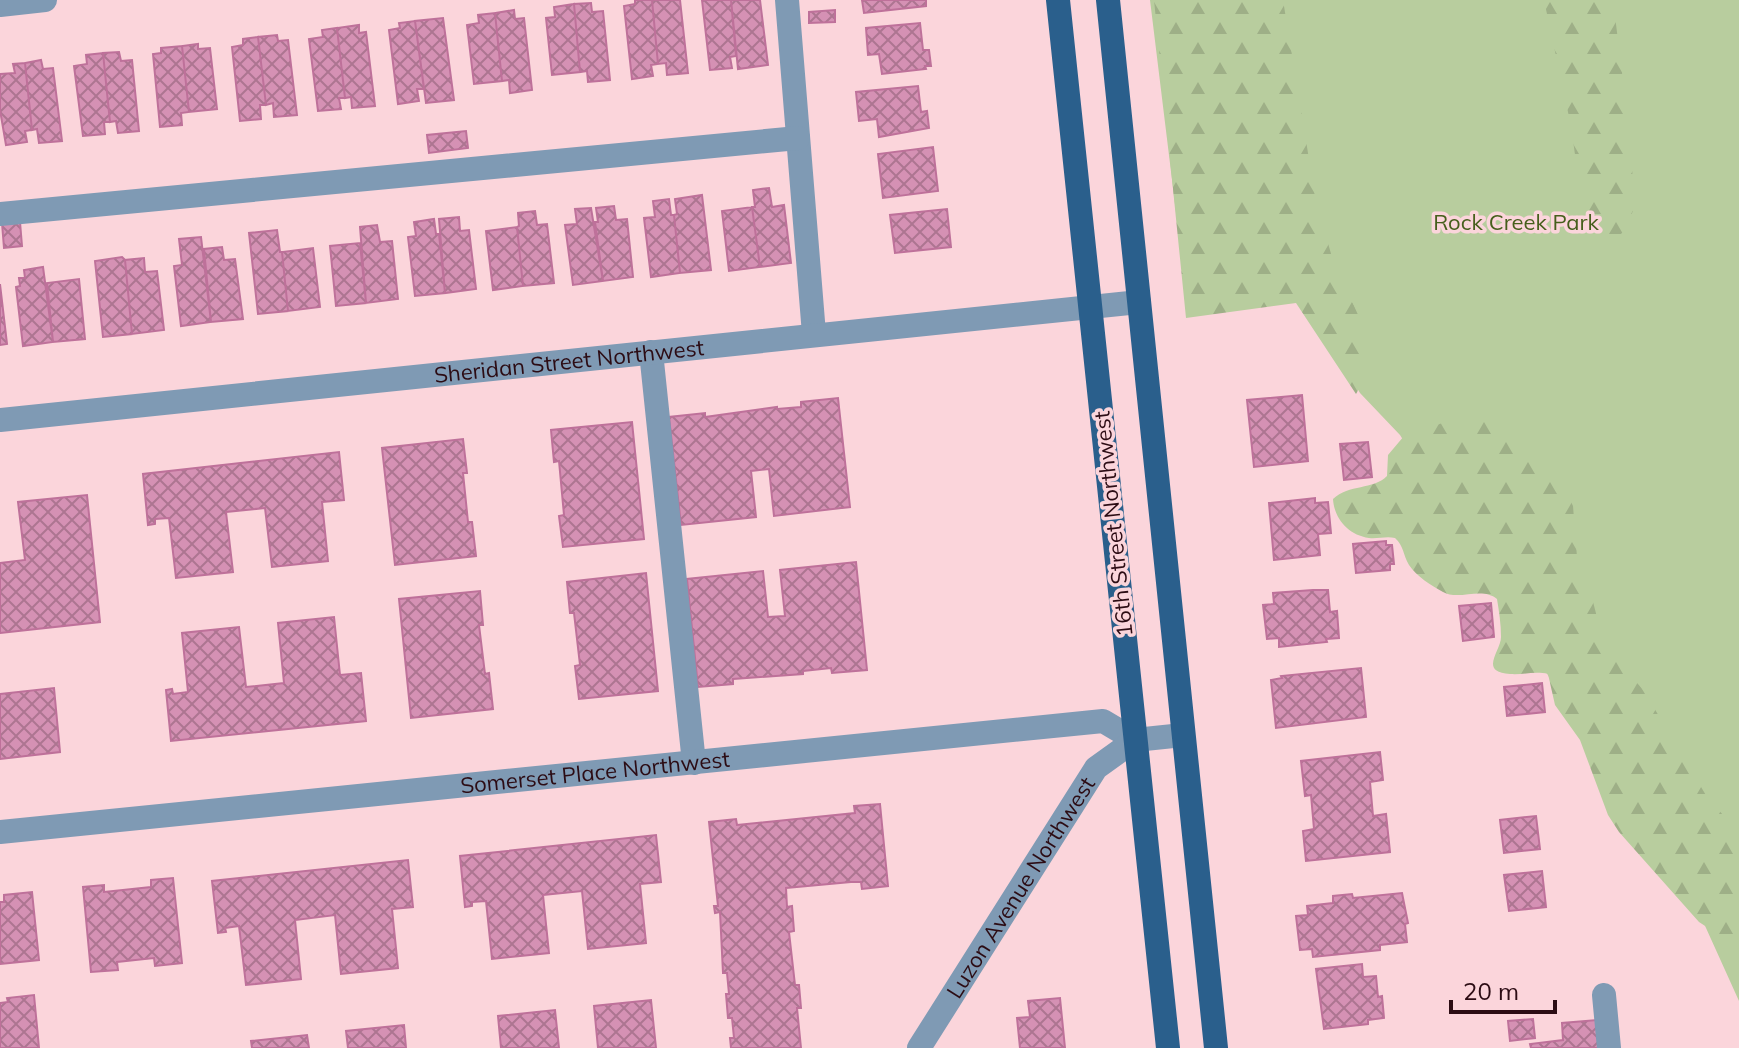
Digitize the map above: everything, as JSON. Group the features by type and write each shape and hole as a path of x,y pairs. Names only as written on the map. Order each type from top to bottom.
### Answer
{"main road":[{"name":"16th Street Northwest","path":"1058,0 1168,1048"},
{"path":"1108,0 1216,1048"}],"street":[{"path":"0,5 45,0"},
{"path":"787,0 814,334"},
{"path":"0,214 798,138"},
{"name":"Sheridan Street Northwest","path":"0,420 1139,302"},
{"path":"651,352 694,763"},
{"name":"Somerset Place Northwest","path":"0,832 1103,721 1135,740"},
{"path":"1135,740 1183,735"},
{"name":"Luzon Avenue Northwest","path":"919,1048 1096,768 1135,740"},
{"path":"1604,995 1609,1048"}],"green space":[{"name":"Rock Creek Park","path":"1150,0 1739,0 1739,1001 1678,866 1615,785 1400,435 1360,393 1267,237 1179,237"},
{"path":"1154,0 1283,0 1316,202 1332,257 1359,317 1367,375 1356,394 1296,303 1186,318"},
{"path":"1544,0 1613,0 1632,153 1633,211 1622,233 1616,238 1592,238 1585,226 1571,126"},
{"path":"1483,412 1497,415 1511,425 1536,447 1558,475 1573,506 1577,557 1589,586 1601,633 1619,662 1644,691 1707,797 1739,833 1739,948 1699,922 1619,832 1608,815 1580,740 1555,705 1548,674 1510,674 1495,669 1493,665 1501,637 1497,599 1484,594 1443,592 1412,569 1395,538 1361,536 1349,529 1336,513 1333,499 1339,494 1387,476 1388,455 1404,436"}],"building":[{"path":"635,0 652,0 658,64 651,65 653,76 632,79 624,6 635,4"},
{"path":"652,0 680,0 688,73 667,75 666,63 658,64"},
{"path":"702,0 731,0 736,56 730,57 732,68 710,70"},
{"path":"731,0 760,0 768,65 738,69"},
{"path":"862,0 926,0 926,6 864,13"},
{"path":"591,3 592,12 603,11 610,80 588,82 587,71 580,72 574,4"},
{"path":"574,4 580,72 552,75 546,18 555,17 554,7"},
{"path":"514,10 515,19 524,18 532,90 510,93 509,80 502,81 495,13"},
{"path":"835,10 835,22 809,23 809,12"},
{"path":"495,13 502,81 474,84 467,25 479,23 478,15"},
{"path":"443,18 454,100 426,103 415,21"},
{"path":"415,21 424,89 417,89 419,101 398,104 389,30 400,28 399,23"},
{"path":"920,23 923,50 929,50 931,66 882,74 879,54 868,55 866,28"},
{"path":"359,25 359,33 366,32 375,106 352,108 351,97 345,98 337,28"},
{"path":"337,28 345,98 339,98 341,109 318,111 309,39 323,37 322,30"},
{"path":"277,35 278,41 288,40 297,115 274,117 273,103 266,105 258,37"},
{"path":"258,37 266,105 260,105 261,119 240,121 232,47 243,45 243,39"},
{"path":"198,44 198,49 210,48 217,109 189,112 182,46"},
{"path":"182,46 189,112 181,113 182,125 160,127 153,54 161,53 161,48"},
{"path":"119,52 121,61 132,60 139,131 118,133 116,121 110,122 103,53"},
{"path":"103,53 110,122 104,122 105,134 83,136 74,66 87,64 86,55"},
{"path":"41,60 43,69 53,68 62,141 39,143 37,129 32,130 25,63"},
{"path":"25,63 32,130 25,131 27,142 6,145 0,110 0,74 15,73 13,64"},
{"path":"918,86 921,112 927,111 929,128 879,137 877,119 859,121 856,92"},
{"path":"466,131 468,148 429,153 427,135"},
{"path":"933,147 938,191 883,198 878,154"},
{"path":"769,188 772,207 784,205 791,263 760,267 752,207 755,207 753,190"},
{"path":"702,195 711,270 680,273 675,199"},
{"path":"669,199 671,215 674,215 680,273 651,277 644,218 655,217 653,201"},
{"path":"614,206 616,220 627,219 633,277 603,281 596,208"},
{"path":"752,207 760,267 729,271 722,211"},
{"path":"591,208 603,281 573,285 565,225 577,224 575,209"},
{"path":"947,209 951,247 895,253 890,215"},
{"path":"535,211 537,225 547,224 554,283 523,286 518,213"},
{"path":"459,217 460,231 469,230 476,289 445,293 439,219"},
{"path":"434,219 436,234 439,234 445,293 415,296 408,237 416,236 414,222"},
{"path":"20,222 22,246 4,248 2,223"},
{"path":"377,225 380,242 392,241 398,299 366,303 360,227"},
{"path":"517,227 523,286 493,290 486,231"},
{"path":"277,230 288,311 258,314 249,233"},
{"path":"201,237 211,322 181,326 174,266 182,265 179,239"},
{"path":"360,243 366,303 336,306 330,246"},
{"path":"222,247 224,260 235,259 243,319 211,322 204,249"},
{"path":"313,248 320,307 288,311 282,252"},
{"path":"122,257 125,260 132,334 103,337 95,261"},
{"path":"144,258 145,272 157,271 164,330 132,334 125,260"},
{"path":"43,267 53,342 23,346 16,287 20,286 19,278 25,278 24,270"},
{"path":"79,279 85,339 53,342 47,283"},
{"path":"0,284 7,344 0,345"},
{"path":"1302,395 1308,461 1254,467 1247,400"},
{"path":"838,398 850,507 774,516 769,469 751,471 756,517 681,525 669,417 705,413 705,417 777,407 801,407 801,402"},
{"path":"632,422 644,539 563,547 559,516 564,515 559,461 554,462 551,430"},
{"path":"463,439 468,522 472,522 476,556 395,565 382,448"},
{"path":"1368,442 1372,477 1344,480 1340,444"},
{"path":"339,452 344,500 322,502 328,561 272,567 265,508 226,512 233,572 176,578 169,518 155,519 155,524 148,525 143,474"},
{"path":"87,495 100,622 0,633 0,563 25,560 18,502"},
{"path":"1315,498 1315,503 1328,502 1331,533 1318,534 1320,555 1274,560 1269,503"},
{"path":"1386,541 1386,545 1392,545 1394,564 1390,564 1390,570 1356,573 1353,544"},
{"path":"856,562 867,670 832,673 831,668 803,671 803,674 733,679 733,684 698,687 687,579 763,571 768,617 785,616 780,570"},
{"path":"646,573 658,691 579,699 575,666 580,665 567,582"},
{"path":"1328,590 1330,612 1337,611 1339,638 1279,647 1279,638 1267,639 1263,605 1274,604 1273,593"},
{"path":"480,591 483,625 479,625 493,709 411,718 399,599"},
{"path":"1491,603 1494,637 1463,641 1459,606"},
{"path":"334,617 340,675 361,673 366,721 171,741 166,690 172,689 173,694 188,692 182,633 239,627 246,687 284,683 278,623"},
{"path":"1361,668 1366,717 1276,728 1271,680 1281,676"},
{"path":"1542,683 1545,712 1507,716 1504,687"},
{"path":"54,688 60,752 0,759 0,694"},
{"path":"1380,752 1383,780 1370,782 1373,816 1386,814 1390,852 1306,861 1303,831 1314,829 1311,795 1305,796 1301,761"},
{"path":"880,804 888,886 862,889 861,882 851,882 786,888 787,907 792,906 794,931 789,932 795,985 799,985 801,1008 797,1008 801,1048 731,1048 730,1038 734,1038 732,1018 728,1018 727,973 723,973 720,912 715,913 714,906 718,906 709,822 736,819 737,825 855,813 854,806"},
{"path":"1536,816 1540,849 1504,853 1500,820"},
{"path":"656,835 661,882 640,884 646,943 588,949 582,891 543,895 549,953 492,959 486,901 472,902 472,906 465,907 460,856"},
{"path":"408,860 413,907 392,909 398,968 341,974 335,915 295,920 301,979 246,985 239,926 225,928 226,932 218,933 212,881"},
{"path":"1542,871 1546,907 1509,911 1504,875"},
{"path":"173,878 182,963 155,966 154,958 117,962 118,970 91,972 83,887 104,885 104,892 151,887 151,880"},
{"path":"32,892 39,960 0,964 0,902 4,902 4,895"},
{"path":"1402,893 1408,923 1405,924 1407,942 1380,945 1380,950 1313,957 1312,949 1300,950 1296,916 1308,915 1307,906 1333,903 1333,896 1352,894 1353,898"},
{"path":"1362,964 1363,977 1376,976 1384,1018 1368,1020 1368,1024 1324,1029 1316,969"},
{"path":"34,995 39,1048 0,1048 0,1003 8,1002 7,998"},
{"path":"1060,998 1065,1048 1020,1048 1017,1018 1030,1017 1028,1001"},
{"path":"651,1000 656,1048 598,1048 594,1006"},
{"path":"555,1010 559,1048 501,1048 498,1016"},
{"path":"1533,1019 1535,1038 1510,1041 1508,1021"},
{"path":"1597,1020 1600,1048 1531,1048 1530,1044 1563,1040 1562,1023"},
{"path":"404,1025 406,1048 348,1048 346,1031"},
{"path":"307,1035 309,1048 252,1048 251,1041"}]}
